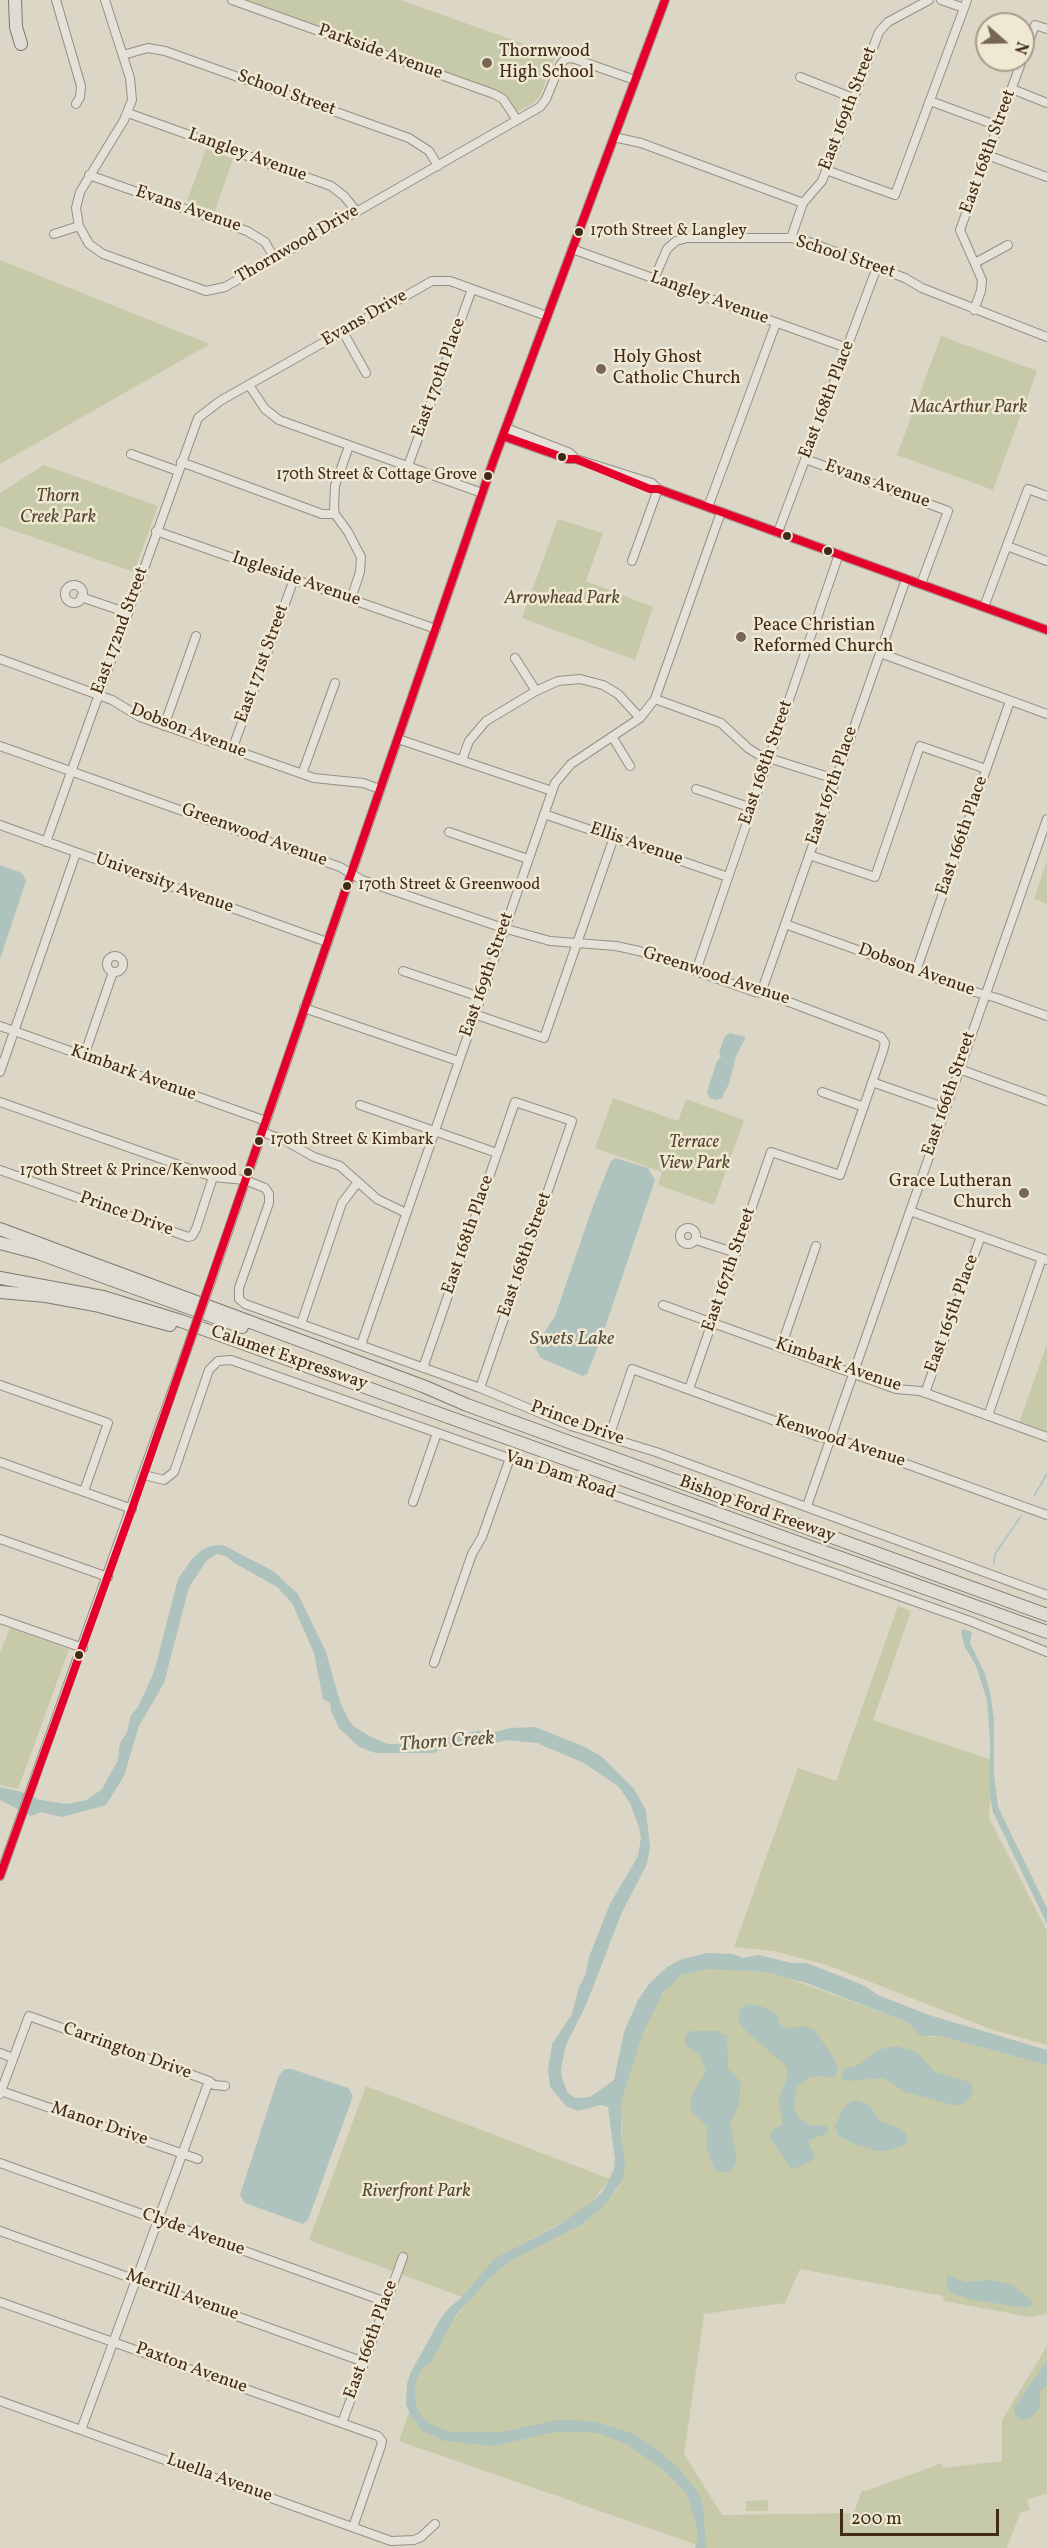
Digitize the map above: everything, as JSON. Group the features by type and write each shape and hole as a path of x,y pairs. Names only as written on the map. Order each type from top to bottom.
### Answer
{"highway":[{"path":"15,0 15,27 21,45"},
{"path":"0,1229 412,1382 467,1405"},
{"path":"0,1242 420,1391 467,1405"},
{"name":"Calumet Expressway","path":"0,1278 69,1289 128,1303 538,1448"},
{"path":"0,1292 46,1296 136,1315 507,1442 538,1448"},
{"name":"Bishop Ford Freeway","path":"467,1405 1046,1615"},
{"name":"Bishop Ford Freeway","path":"538,1448 1047,1632"},
{"path":"1011,1619 1047,1637"}],"street":[{"path":"56,0 81,86 80,97 76,104"},
{"path":"54,234 79,226 77,203 89,175 128,113 132,87 105,0"},
{"name":"Parkside Avenue","path":"232,0 494,94 503,99 517,120"},
{"path":"0,1876 144,1475 482,493 665,0"},
{"name":"East 169th Street","path":"791,238 803,203 818,186 826,171 882,27 888,21 929,0"},
{"path":"826,171 895,195 965,4 941,0"},
{"name":"School Street","path":"123,55 148,48 165,51 409,138 429,150 438,166"},
{"path":"517,120 544,103 560,65 569,58 635,80"},
{"name":"East 168th Street","path":"974,310 981,291 982,280 960,230 1018,72"},
{"path":"800,77 853,98"},
{"path":"1012,89 1047,103"},
{"path":"930,101 998,126"},
{"name":"Langley Avenue","path":"128,113 332,186 357,212"},
{"name":"Thornwood Drive","path":"79,226 89,243 103,254 206,291 221,289 517,120"},
{"path":"614,137 641,143 803,203"},
{"path":"987,155 1047,177"},
{"name":"Evans Avenue","path":"89,175 247,231 265,242 275,259"},
{"name":"School Street","path":"654,279 668,249 676,241 687,238 791,238 809,242 877,267 974,310 1047,338"},
{"path":"975,263 1008,245"},
{"name":"Langley Avenue","path":"572,249 847,348"},
{"name":"East 168th Place","path":"778,532 877,267"},
{"name":"Evans Drive","path":"196,421 213,406 432,281 445,280 547,316"},
{"name":"East 170th Place","path":"408,466 472,289"},
{"path":"708,507 776,323"},
{"path":"343,332 366,373"},
{"path":"249,385 273,417 482,493"},
{"name":"East 172nd Street","path":"46,842 196,421"},
{"path":"504,432 570,453 576,459 620,474 625,479 650,489 658,489 1047,630"},
{"path":"349,446 335,486 335,514 348,532 360,557 360,572 351,599"},
{"path":"131,454 179,467 322,514 335,514"},
{"name":"Evans Avenue","path":"805,459 948,512 921,584"},
{"path":"632,561 658,489"},
{"path":"984,607 1029,489 1047,496"},
{"name":"East 169th Street","path":"361,1345 552,791 560,775 567,768 640,718 655,699 721,512"},
{"name":"Ingleside Avenue","path":"156,531 435,629"},
{"path":"1007,546 1047,561"},
{"name":"East 168th Street","path":"696,971 839,554"},
{"name":"East 171st Street","path":"232,750 294,579"},
{"name":"East 167th Place","path":"761,993 906,579"},
{"path":"81,597 128,613"},
{"path":"164,726 196,636"},
{"path":"880,653 1047,714"},
{"path":"515,658 536,691"},
{"name":"Dobson Avenue","path":"0,659 99,695 116,702 133,714 164,726 319,780 363,783 380,789"},
{"path":"462,760 469,741 486,721 536,691 564,680 594,681 618,694 640,718"},
{"path":"302,774 334,683"},
{"path":"655,699 721,723 748,748 769,759 836,779"},
{"name":"East 166th Place","path":"916,971 1010,701"},
{"path":"613,738 630,766"},
{"path":"398,739 552,791"},
{"name":"Greenwood Avenue","path":"0,746 340,867 362,880 503,928 550,941 616,946 639,951 864,1029 883,1040 883,1051 872,1082"},
{"path":"809,855 875,877 920,746 986,769"},
{"path":"696,789 752,808"},
{"name":"Ellis Avenue","path":"544,813 728,877"},
{"name":"East 166th Street","path":"807,1506 1047,819"},
{"name":"University Avenue","path":"0,825 327,942"},
{"path":"449,832 528,859"},
{"path":"474,1014 544,1038 614,837"},
{"path":"0,1072 76,853"},
{"name":"Dobson Avenue","path":"785,924 1047,1016"},
{"path":"404,971 480,997"},
{"path":"84,1056 113,972"},
{"path":"304,1008 458,1061"},
{"name":"Kimbark Avenue","path":"0,1026 266,1121"},
{"path":"959,1069 1047,1101"},
{"path":"822,1092 864,1107 872,1082 945,1108"},
{"path":"0,1102 213,1177 245,1180"},
{"name":"East 168th Street","path":"480,1388 572,1121 515,1102"},
{"name":"East 168th Place","path":"423,1368 515,1102"},
{"path":"360,1105 497,1153"},
{"name":"East 167th Street","path":"689,1389 771,1152 840,1175 864,1107"},
{"path":"262,1132 284,1140 314,1157 339,1166 383,1203 406,1213"},
{"name":"Prince Drive","path":"0,1170 188,1237 192,1236 196,1229 213,1177"},
{"name":"Prince Drive","path":"245,1180 265,1188 270,1198 241,1281 239,1299 250,1306 480,1388 571,1426 807,1506 979,1572 1047,1595"},
{"path":"301,1324 342,1203 358,1182"},
{"path":"910,1211 1045,1259 988,1416"},
{"name":"East 165th Place","path":"925,1393 981,1236"},
{"path":"696,1240 736,1253"},
{"path":"781,1347 816,1246"},
{"name":"Kimbark Avenue","path":"663,1305 896,1389 925,1393 1047,1437"},
{"name":"Van Dam Road","path":"144,1475 164,1480 174,1472 209,1370 213,1364 222,1359 236,1361 970,1621 1047,1652"},
{"name":"Kenwood Avenue","path":"609,1437 633,1369 819,1437 840,1440 1047,1515"},
{"path":"0,1385 108,1423 84,1491"},
{"path":"413,1502 437,1433"},
{"path":"434,1663 472,1554 482,1537 510,1458"},
{"path":"0,1462 132,1509"},
{"path":"0,1539 108,1577"},
{"path":"0,1619 83,1648"},
{"name":"Carrington Drive","path":"13,2058 28,2016 214,2085 225,2086"},
{"path":"0,2053 13,2058 1,2092"},
{"path":"81,2430 208,2081"},
{"name":"Manor Drive","path":"1,2092 198,2159"},
{"name":"Clyde Avenue","path":"0,2163 386,2302"},
{"name":"Merrill Avenue","path":"0,2231 364,2362"},
{"name":"East 166th Place","path":"342,2423 403,2257"},
{"name":"Paxton Avenue","path":"0,2302 381,2438 381,2446 353,2527"},
{"name":"Luella Avenue","path":"0,2401 391,2541 407,2542 421,2537 435,2524"}],"green space":[{"path":"245,0 400,0 556,55 540,96 532,104 517,112 508,98 498,91"},
{"path":"206,149 233,159 215,211 187,201"},
{"path":"0,260 182,333 210,344 0,464"},
{"name":"MacArthur Park","path":"941,336 1037,371 993,490 897,455"},
{"name":"Thorn Creek Park","path":"44,465 158,506 134,572 0,526 0,493"},
{"name":"Arrowhead Park","path":"558,519 603,533 586,581 653,607 635,660 522,618"},
{"path":"1047,861 1047,904 1034,899"},
{"name":"Terrace View Park","path":"613,1098 678,1121 686,1099 744,1120 714,1205 658,1185 662,1172 595,1148"},
{"path":"1047,1344 1047,1433 1019,1423"},
{"path":"898,1606 911,1611 873,1720 992,1760 989,1818 1047,1931 1047,2045 990,2029 830,1966 774,1951 734,1947 798,1768 836,1781"},
{"path":"10,1628 69,1649 18,1789 0,1785 0,1653"},
{"path":"706,1968 766,1972 788,1978 907,2022 916,2031 930,2037 940,2036 1047,2065 1047,2314 1030,2317 944,2301 943,2296 800,2269 785,2303 704,2314 684,2454 722,2515 854,2513 862,2490 866,2491 942,2463 943,2468 1002,2461 1002,2420 1047,2346 1047,2493 1027,2500 1030,2510 1020,2513 1007,2548 706,2548 399,2441 415,2395 416,2381 423,2368 431,2362 448,2327 470,2299 510,2261 581,2225 606,2204 618,2188 622,2181 622,2100 643,2033 657,2003 671,1983 681,1975"},
{"name":"Riverfront Park","path":"366,2086 610,2179 592,2202 577,2214 517,2247 473,2284 462,2297 309,2240"},
{"path":"768,2500 768,2511 746,2511 746,2501"}],"water":[{"path":"0,865 22,873 26,881 0,959"},
{"path":"730,1033 746,1037 736,1056 729,1084 721,1099 716,1100 710,1098 707,1092 717,1061 721,1057 719,1053 725,1036"},
{"name":"Swets Lake","path":"615,1158 648,1168 655,1180 600,1342 587,1374 583,1376 541,1358 535,1347 555,1316 593,1206 611,1161"},
{"name":"Thorn Creek","path":"223,1545 273,1571 298,1594 326,1652 340,1702 349,1720 353,1726 373,1738 388,1744 417,1744 477,1731 496,1732 510,1728 535,1727 585,1747 602,1757 634,1789 646,1810 650,1848 647,1864 622,1912 586,2005 566,2045 561,2069 562,2078 568,2093 575,2098 590,2097 614,2080 624,2032 638,2000 649,1984 667,1967 682,1959 707,1953 733,1954 743,1958 759,1955 791,1963 807,1963 929,2015 1047,2050 1047,2065 940,2036 921,2036 907,2022 806,1983 766,1972 706,1969 681,1975 663,1993 643,2033 622,2100 621,2134 625,2164 622,2181 606,2204 581,2225 510,2261 489,2279 456,2315 431,2362 423,2368 416,2381 415,2402 421,2416 430,2424 452,2432 502,2432 558,2420 592,2421 632,2433 658,2450 681,2471 699,2494 703,2506 706,2548 695,2548 698,2539 696,2522 687,2494 660,2467 626,2444 589,2432 555,2432 494,2446 445,2441 423,2431 411,2416 406,2405 407,2384 411,2372 448,2309 462,2297 494,2259 557,2226 592,2202 603,2191 614,2169 615,2159 608,2107 601,2105 578,2111 566,2106 550,2087 548,2070 552,2044 572,2014 589,1957 610,1904 638,1856 641,1838 639,1827 630,1803 619,1787 584,1763 537,1743 507,1740 483,1746 446,1747 433,1753 376,1753 359,1747 339,1728 330,1703 323,1699 314,1653 292,1603 277,1587 226,1556 217,1554 207,1560 189,1587 164,1683 139,1726 124,1776 106,1805 62,1817 41,1812 31,1816 0,1800 0,1787 22,1792 40,1800 67,1804 87,1800 102,1789 118,1760 120,1743 127,1732 131,1715 138,1707 154,1672 178,1579 192,1559 202,1550 211,1546"},
{"path":"964,1629 972,1632 970,1643 985,1674 990,1692 994,1720 994,1775 998,1807 1047,1908 1047,1924 993,1812 990,1796 987,1700 976,1666 964,1645 961,1631"},
{"path":"753,2004 769,2009 777,2015 780,2024 787,2029 803,2026 814,2029 835,2060 838,2069 835,2078 809,2077 797,2087 794,2107 798,2117 808,2125 826,2126 829,2130 826,2134 809,2140 809,2145 815,2155 813,2160 794,2169 790,2167 770,2138 772,2131 783,2124 779,2098 788,2075 787,2067 745,2030 739,2021 740,2010 745,2005"},
{"path":"692,2031 717,2031 727,2036 728,2069 741,2084 739,2104 730,2124 737,2161 733,2169 727,2173 714,2168 707,2147 707,2127 690,2109 692,2095 706,2071 700,2056 685,2044 685,2036"},
{"path":"896,2046 916,2052 935,2072 969,2082 973,2088 971,2096 962,2105 953,2105 905,2092 884,2078 846,2081 841,2078 844,2069 858,2065 878,2050"},
{"path":"285,2069 292,2069 348,2088 353,2096 308,2220 303,2224 245,2203 240,2195 279,2075"},
{"path":"858,2100 870,2106 880,2121 904,2131 908,2138 906,2144 888,2151 878,2151 854,2144 838,2135 835,2127 843,2109 849,2103"},
{"path":"948,2275 965,2282 991,2280 1013,2285 1031,2300 1033,2305 1025,2308 969,2299 950,2292 946,2284"},
{"path":"1047,2361 1047,2384 1040,2391 1040,2408 1029,2419 1022,2420 1015,2415 1014,2407"}],"waterway":[{"path":"1034,1496 1047,1474"},
{"path":"994,1564 995,1554 1021,1516"}],"transit line":[{"path":"0,1876 132,1509 493,462 665,0"},
{"path":"503,436 568,459 576,459 650,489 658,489 1047,630"}],"place":[{"name":"Thornwood High School","path":"487,63"},
{"name":"170th Street & Langley","path":"579,232"},
{"name":"Holy Ghost Catholic Church","path":"601,369"},
{"name":"170th Street & Cottage Grove","path":"488,476"},
{"name":"Peace Christian Reformed Church","path":"741,637"},
{"name":"170th Street & Greenwood","path":"347,886"},
{"name":"170th Street & Kimbark","path":"259,1141"},
{"name":"170th Street & Prince/Kenwood","path":"248,1172"},
{"name":"Grace Lutheran Church","path":"1024,1193"}]}
